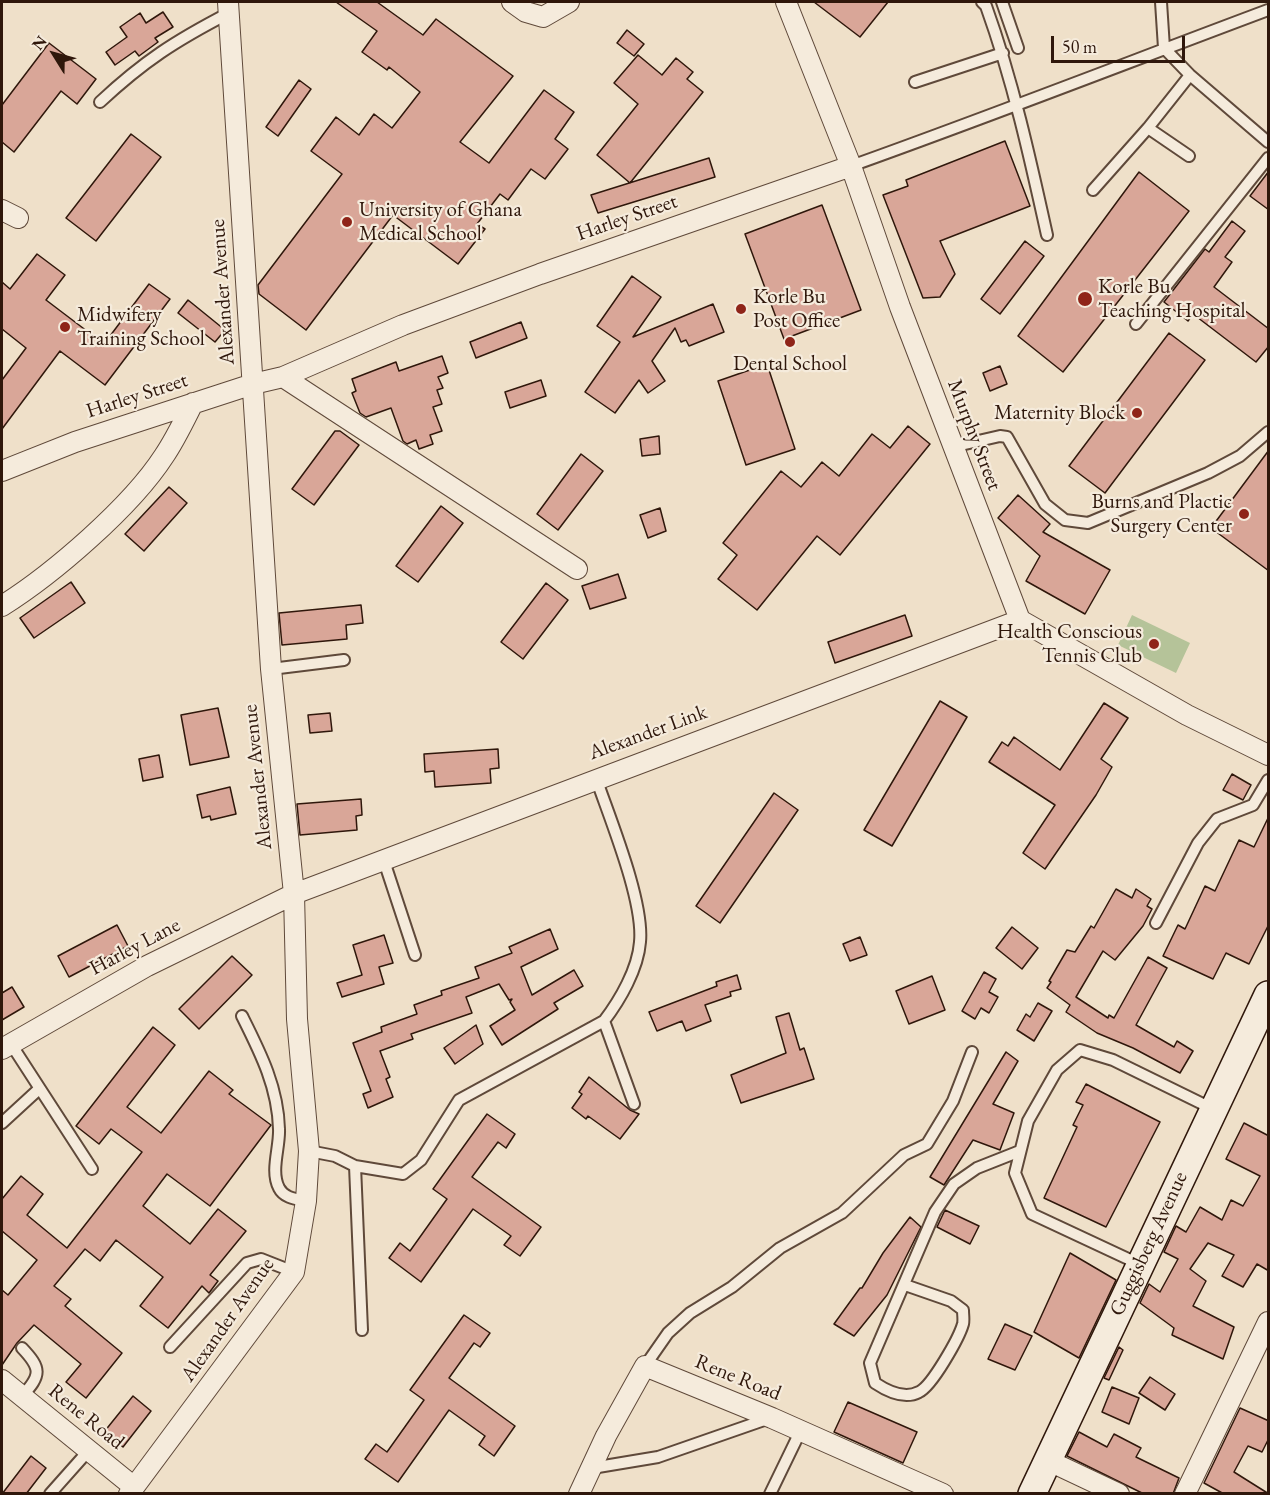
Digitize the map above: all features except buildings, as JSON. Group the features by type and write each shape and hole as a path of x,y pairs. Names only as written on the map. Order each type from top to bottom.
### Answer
{"main road":[{"name":"Guggisberg Avenue","path":"1032,1494 1139,1264 1269,995"}],"street":[{"path":"512,2 526,12 543,17 569,2"},
{"name":"Murphy Street","path":"786,2 851,166 900,308 1020,620"},
{"name":"Alexander Avenue","path":"134,1492 294,1272 306,1202 309,1151 297,1018 294,894 271,669 228,7"},
{"name":"Harley Street","path":"2,471 75,442 253,384 283,377 403,325 851,166"},
{"path":"283,377 577,569"},
{"path":"2,606 70,555 128,499 164,457 193,403"},
{"path":"1020,620 1187,715 1269,755"},
{"name":"Alexander Link","path":"294,894 383,858 1020,620"},
{"name":"Harley Lane","path":"6,1046 147,966 294,894"},
{"path":"1185,1494 1269,1322"},
{"path":"579,1494 606,1436 645,1366"},
{"name":"Rene Road","path":"645,1366 801,1430 943,1494"},
{"name":"Rene Road","path":"2,1380 90,1449 134,1492"},
{"path":"1047,1460 1119,1494"}],"lane":[{"path":"982,2 986,6 1003,53 1018,106 1047,235"},
{"path":"1002,2 1018,48"},
{"path":"1161,2 1164,48 1190,75 1269,142"},
{"path":"100,102 140,65 228,7"},
{"name":"Harley Street","path":"851,166 1018,106 1164,48 1269,10"},
{"path":"915,82 1003,53"},
{"path":"1093,190 1148,128 1190,75"},
{"path":"1148,128 1189,156"},
{"path":"1136,324 1269,158"},
{"path":"952,447 1000,436 1007,437 1045,504 1065,520 1088,523 1208,473 1240,456 1269,432"},
{"path":"271,669 344,660"},
{"path":"309,1151 335,1156 355,1166 403,1174 421,1160 459,1100 604,1021 616,1006 640,942 634,894 596,778"},
{"path":"1156,923 1198,843 1217,819 1253,805 1269,780"},
{"path":"383,858 415,955"},
{"path":"242,1016 274,1088 279,1129 275,1176 279,1189 286,1197 306,1202"},
{"path":"604,1021 634,1104"},
{"path":"6,1046 39,1089 92,1169"},
{"path":"1139,1264 1032,1214 1015,1173 1028,1121 1057,1070 1080,1050 1113,1060 1213,1109"},
{"path":"645,1366 668,1333 690,1313 732,1287 780,1248 842,1213 904,1155 927,1144 953,1101 972,1052"},
{"path":"2,1123 39,1089"},
{"path":"905,1285 951,1301 963,1310 963,1324 933,1379 920,1392 908,1395 889,1392 875,1383 870,1363 934,1212 954,1184 977,1168 1020,1151"},
{"path":"355,1166 362,1330"},
{"path":"170,1347 247,1263 261,1259 294,1272"},
{"path":"22,1348 36,1363 37,1374 34,1384 22,1396"},
{"path":"592,1468 658,1457 772,1418"},
{"path":"770,1494 801,1430"},
{"path":"50,1494 90,1449"}],"green space":[{"name":"Health Conscious Tennis Club","path":"1132,615 1190,643 1176,673 1118,645"}],"place":[{"name":"University of Ghana Medical School","path":"347,222"},
{"name":"Korle Bu Teaching Hospital","path":"1085,299"},
{"name":"Korle Bu Post Office","path":"741,309"},
{"name":"Midwifery Training School","path":"65,327"},
{"name":"Dental School","path":"790,342"},
{"name":"Maternity Block","path":"1137,413"},
{"name":"Burns and Plactic Surgery Center","path":"1244,514"},
{"name":"Health Conscious Tennis Club","path":"1154,644"}]}
